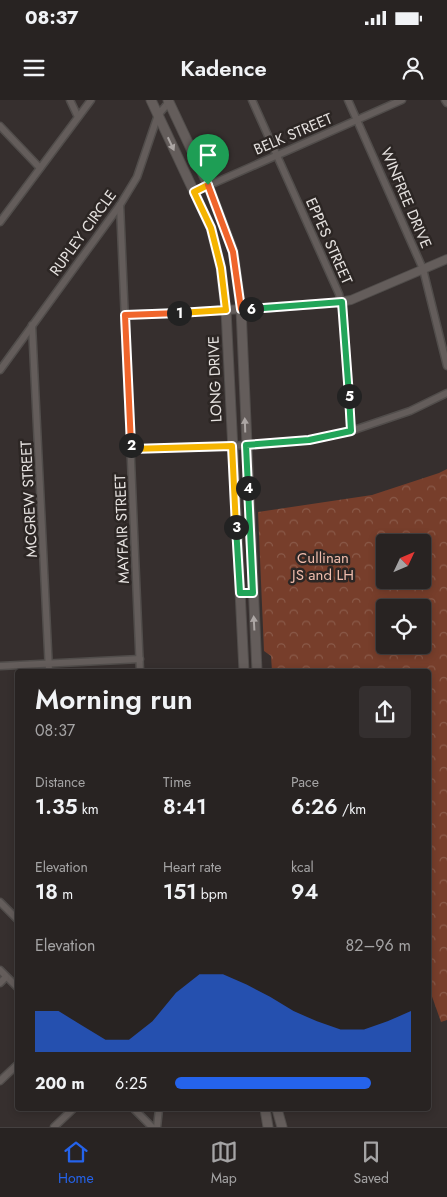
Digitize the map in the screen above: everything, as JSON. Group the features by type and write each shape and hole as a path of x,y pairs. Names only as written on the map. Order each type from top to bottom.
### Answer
{"main road":[{"name":"LONG DRIVE","path":"151,100 211,228 221,268 226,310 244,669"},
{"name":"LONG DRIVE","path":"169,101 208,185 233,252 241,309 257,669"},
{"path":"228,372 243,373"},
{"path":"236,515 249,514"},
{"path":"240,593 253,593"},
{"path":"264,1111 268,1127"},
{"path":"278,1111 282,1127"}],"street":[{"path":"70,100 78,117"},
{"path":"0,222 91,100"},
{"name":"EPPES STREET","path":"252,100 342,302 351,431"},
{"name":"WINFREE DRIVE","path":"348,100 423,269 447,366"},
{"name":"BELK STREET","path":"194,192 402,100"},
{"name":"RUPLEY CIRCLE","path":"0,370 120,205 137,177 158,115 169,101"},
{"path":"0,126 40,168"},
{"name":"MAYFAIR STREET","path":"120,205 140,669"},
{"path":"125,315 342,302 351,300 447,259"},
{"name":"MCGREW STREET","path":"32,325 49,669"},
{"path":"131,449 232,446 309,440 351,431 410,410 447,393"},
{"path":"0,666 140,659"},
{"path":"0,902 15,917"},
{"path":"0,970 15,985"},
{"path":"0,983 6,977"},
{"path":"0,1081 15,1067"},
{"path":"54,1127 71,1111"},
{"path":"136,1111 152,1127"},
{"path":"157,1127 159,1111"}],"green space":[{"name":"Cullinan JS and LH","path":"447,469 447,1020 441,1022 431,994 431,669 272,669 271,656 264,651 258,512 372,495"}],"route":[{"path":"208,185 233,252 241,309 342,302 351,431 309,440 246,445 253,593 240,593 232,446 131,449 125,315 226,310 221,268 211,228 194,192 208,185"}]}
